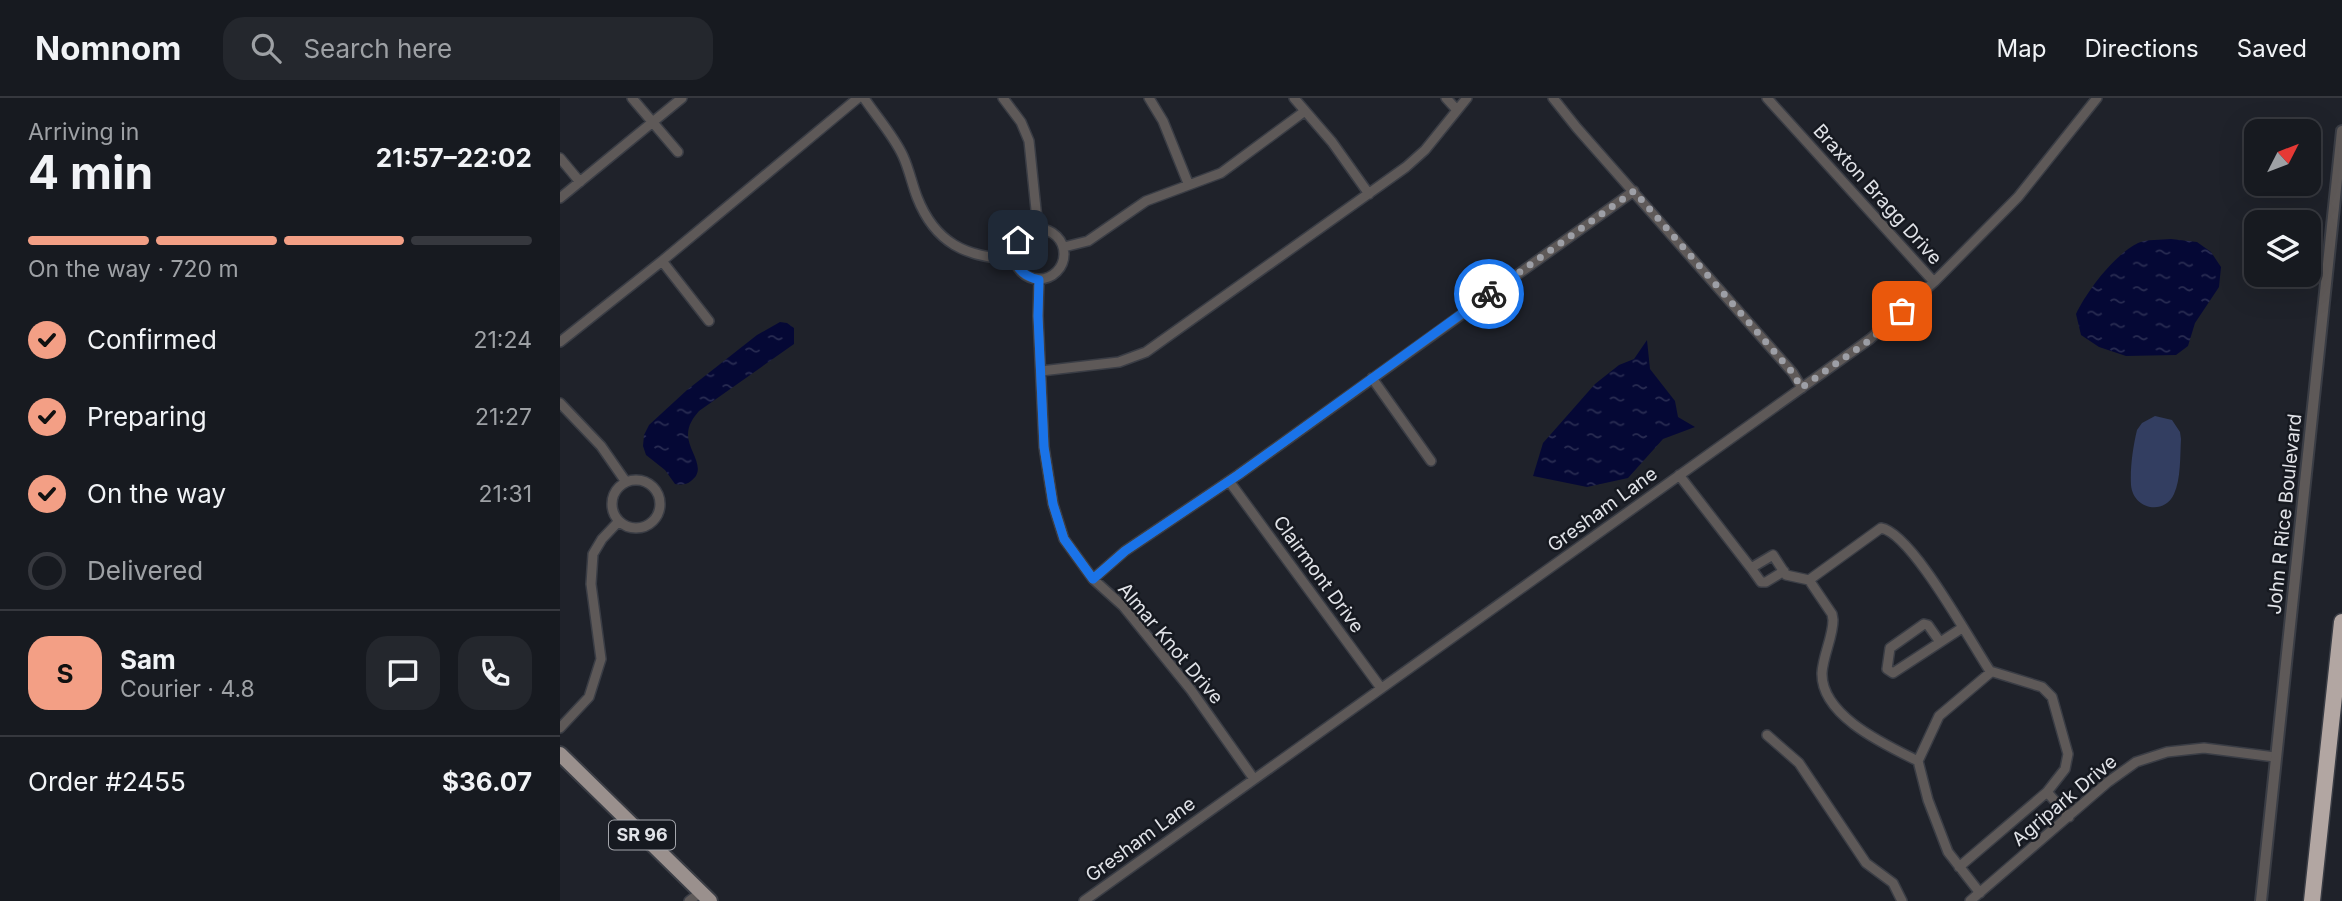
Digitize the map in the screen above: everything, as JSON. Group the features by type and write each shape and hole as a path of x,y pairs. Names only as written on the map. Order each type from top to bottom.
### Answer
{"highway":[{"path":"2312,901 2342,622"}],"main road":[{"name":"SR 96","path":"560,754 700,898"}],"street":[{"path":"632,98 678,152"},
{"path":"560,198 682,98"},
{"path":"560,342 858,98"},
{"path":"863,98 903,154 918,200 933,229 953,246 998,259 1014,259"},
{"path":"1003,98 1021,122 1029,141 1038,229"},
{"path":"1149,98 1163,121 1188,183"},
{"path":"1294,98 1332,142 1369,194"},
{"path":"1446,98 1457,110"},
{"path":"1041,371 1119,362 1146,352 1406,167 1425,150 1467,98"},
{"path":"1553,98 1793,373 1801,388"},
{"name":"Braxton Bragg Drive","path":"1767,98 1934,282"},
{"name":"Gresham Lane","path":"1084,901 1870,340 1934,282 2018,197 2097,98"},
{"path":"1064,247 1088,241 1146,201 1231,167 1305,111"},
{"name":"John R Rice Boulevard","path":"2260,901 2342,131"},
{"path":"560,158 580,182"},
{"path":"1093,579 1125,551 1229,481 1634,191"},
{"path":"1038,229 1055,234 1064,247 1060,269 1039,280 1028,278 1014,259 1018,240 1029,230 1038,229"},
{"path":"662,261 709,321"},
{"name":"Almar Knot Drive","path":"1039,280 1044,447 1053,504 1064,539 1093,579 1131,616 1191,690 1254,779"},
{"path":"1372,378 1431,461"},
{"path":"560,403 601,446 625,482"},
{"path":"1679,475 1761,582 1766,582 1784,571"},
{"path":"637,480 647,483 658,495 659,511 654,519 640,527 625,526 619,521 613,511 612,501 617,489 625,482 637,480"},
{"name":"Clairmont Drive","path":"1229,481 1381,688"},
{"path":"560,728 589,697 601,659 591,584 593,554 602,539 619,521"},
{"path":"1809,580 1881,528 1887,529 1925,569 1991,672 2042,687 2052,697 2068,754 2065,769 2047,792 1959,867"},
{"path":"1751,568 1773,555 1786,575 1809,580 1829,608 1833,620 1822,673 1823,683 1833,702 1854,725 1918,761"},
{"path":"1940,642 1928,625 1924,624 1890,648 1887,669 1893,673 1962,628"},
{"path":"1980,893 1944,845 1918,761 1939,716 1991,672"},
{"path":"1767,734 1799,763 1866,863 1893,883 1902,901"},
{"name":"Agripark Drive","path":"1970,901 2108,782 2136,762 2167,752 2204,748 2275,757"},
{"path":"2047,792 2069,817"}],"shaded area":[{"path":"2155,416 2172,420 2180,432 2180,467 2176,488 2169,501 2157,507 2150,507 2137,500 2133,493 2132,457 2137,430 2142,423"}],"water":[{"path":"2171,239 2197,242 2211,252 2221,267 2219,287 2195,323 2188,346 2176,355 2126,356 2099,347 2081,335 2076,314 2094,285 2111,265 2138,243"},
{"path":"780,322 794,328 794,344 699,411 691,422 688,435 698,471 689,482 675,484 665,470 646,455 644,435 649,425 687,390 757,335"},
{"path":"1647,340 1650,369 1675,401 1678,417 1695,427 1663,439 1628,478 1587,487 1533,476 1543,443 1595,384 1619,365 1634,359"}],"way so far":[{"path":"1489,294 1634,191 1793,373 1801,388 1870,340 1902,311"}],"route":[{"path":"1018,240 1014,247 1017,267 1028,278 1039,280 1044,447 1053,504 1064,539 1093,579 1125,551 1238,475 1489,294"}]}
